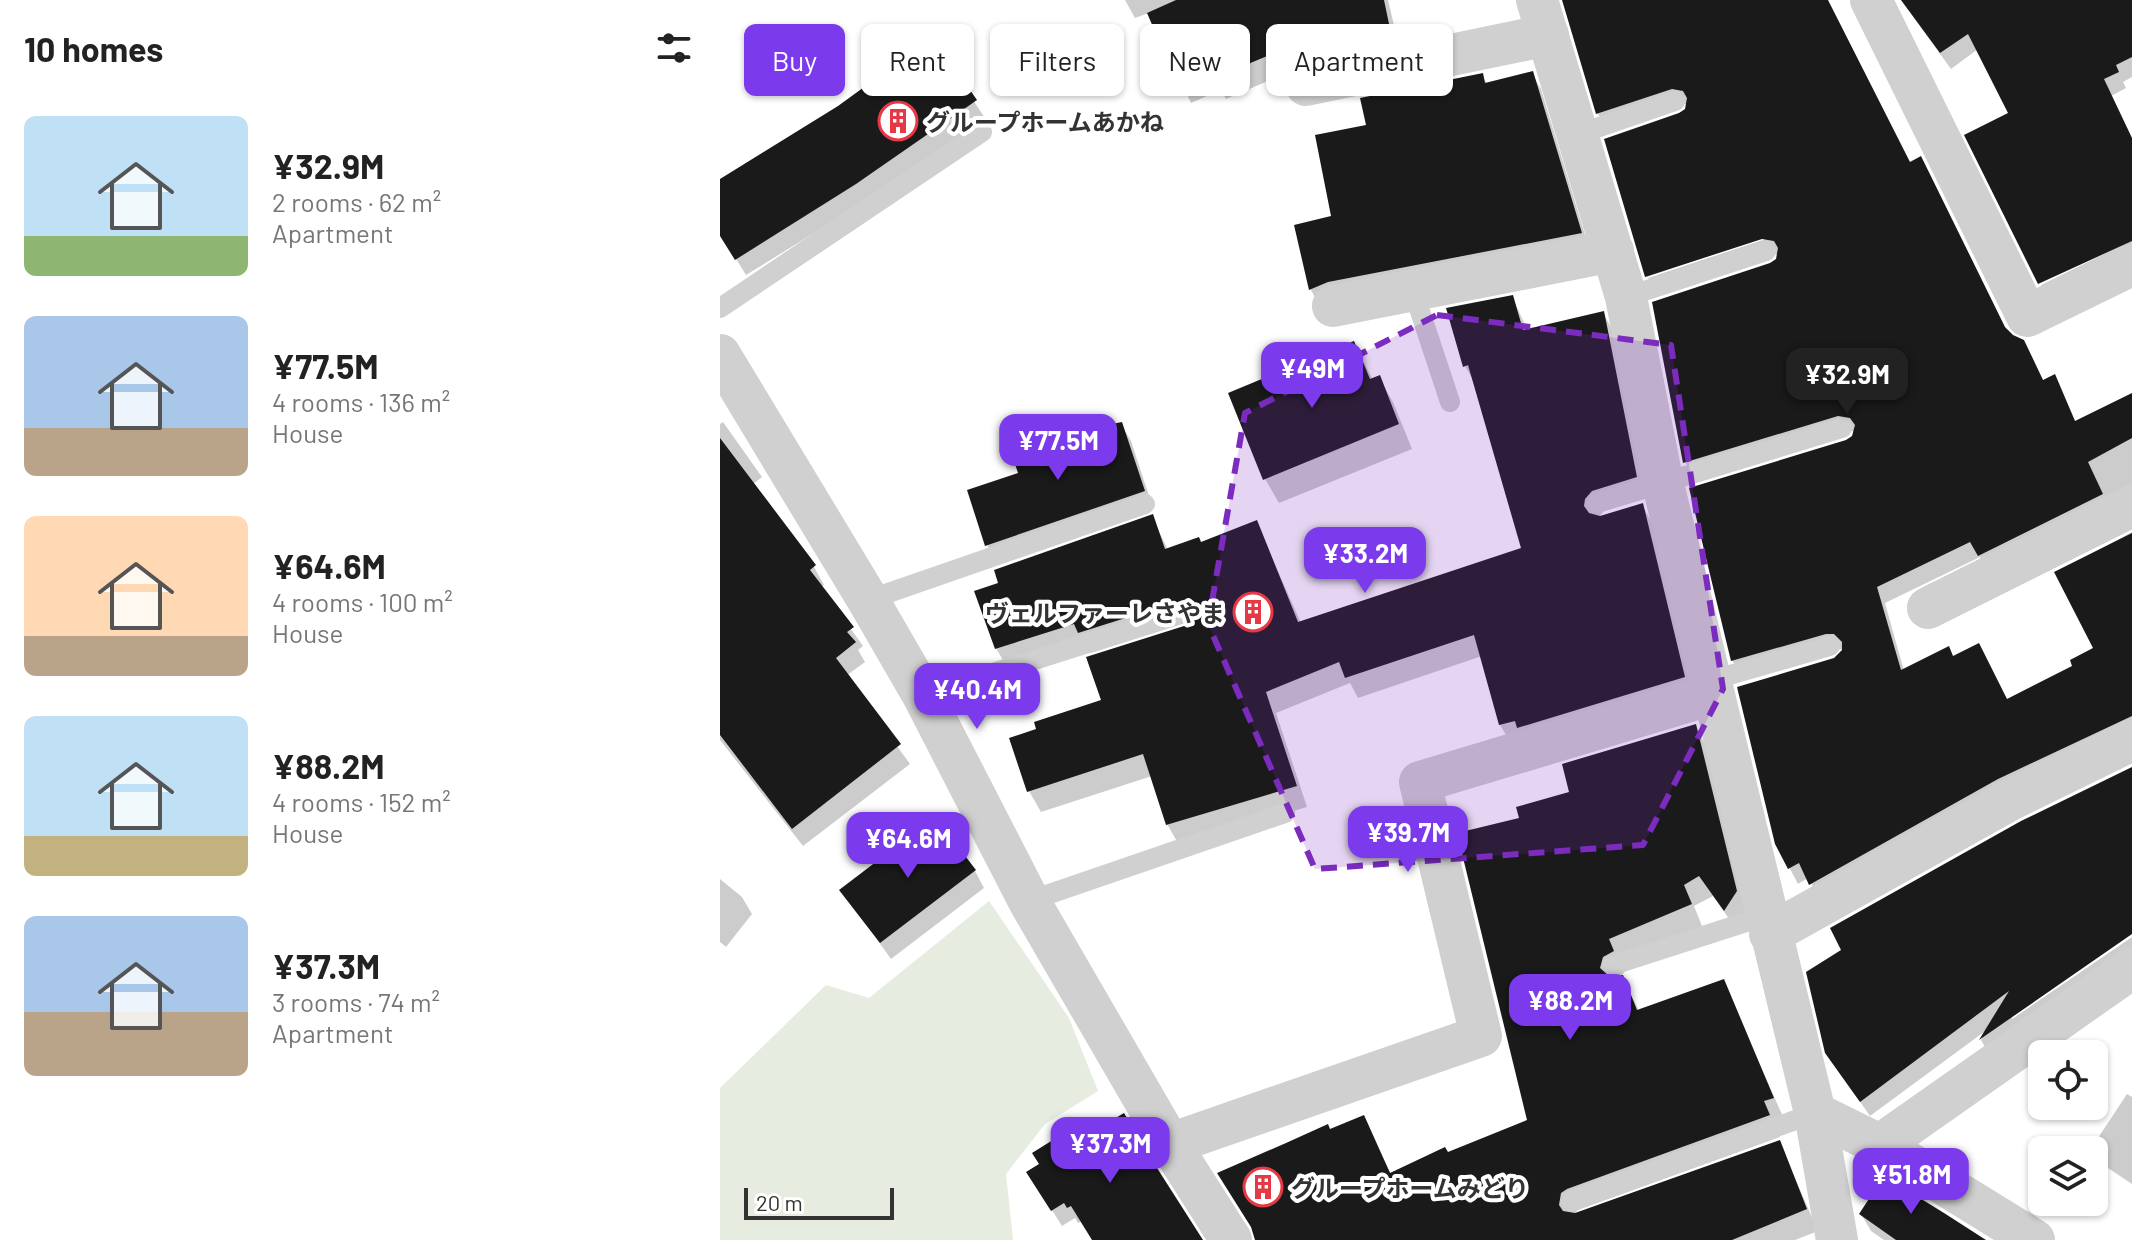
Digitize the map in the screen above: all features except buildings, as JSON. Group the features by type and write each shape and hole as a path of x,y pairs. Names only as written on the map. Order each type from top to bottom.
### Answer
{"street":[{"path":"1871,0 2027,316 2132,265"},
{"path":"1453,43 1542,18 1626,297 1663,484 1815,1113 1837,1240"},
{"path":"1333,306 1613,251"},
{"path":"720,355 923,695 1029,901 1170,1144 1231,1240"},
{"path":"1928,608 2132,506"},
{"path":"1170,1144 1481,1036 1420,782 1711,687"},
{"path":"1768,925 2132,740"},
{"path":"1880,1145 2132,968"},
{"path":"1815,1113 1880,1145 2034,1240"}],"lane":[{"path":"1579,134 1675,101"},
{"path":"720,308 982,132"},
{"path":"1626,297 1766,251"},
{"path":"1413,290 1450,402"},
{"path":"1597,503 1842,428"},
{"path":"868,600 1145,504"},
{"path":"923,695 1180,614"},
{"path":"1711,687 1830,646"},
{"path":"1029,901 1285,813"},
{"path":"1613,965 1768,925"},
{"path":"1571,1201 1815,1113"}],"highlighted area":[{"path":"1437,315 1671,345 1723,689 1643,845 1315,869 1208,624 1245,413"}],"shaded area":[{"path":"989,901 1069,1018 1098,1091 1045,1124 1006,1174 1013,1240 720,1240 720,1088 826,985 869,998"}],"place":[{"name":"グループホームあかね","path":"898,121"},
{"name":"ヴェルファーレさやま","path":"1253,612"},
{"name":"グループホームみどり","path":"1263,1187"}]}
